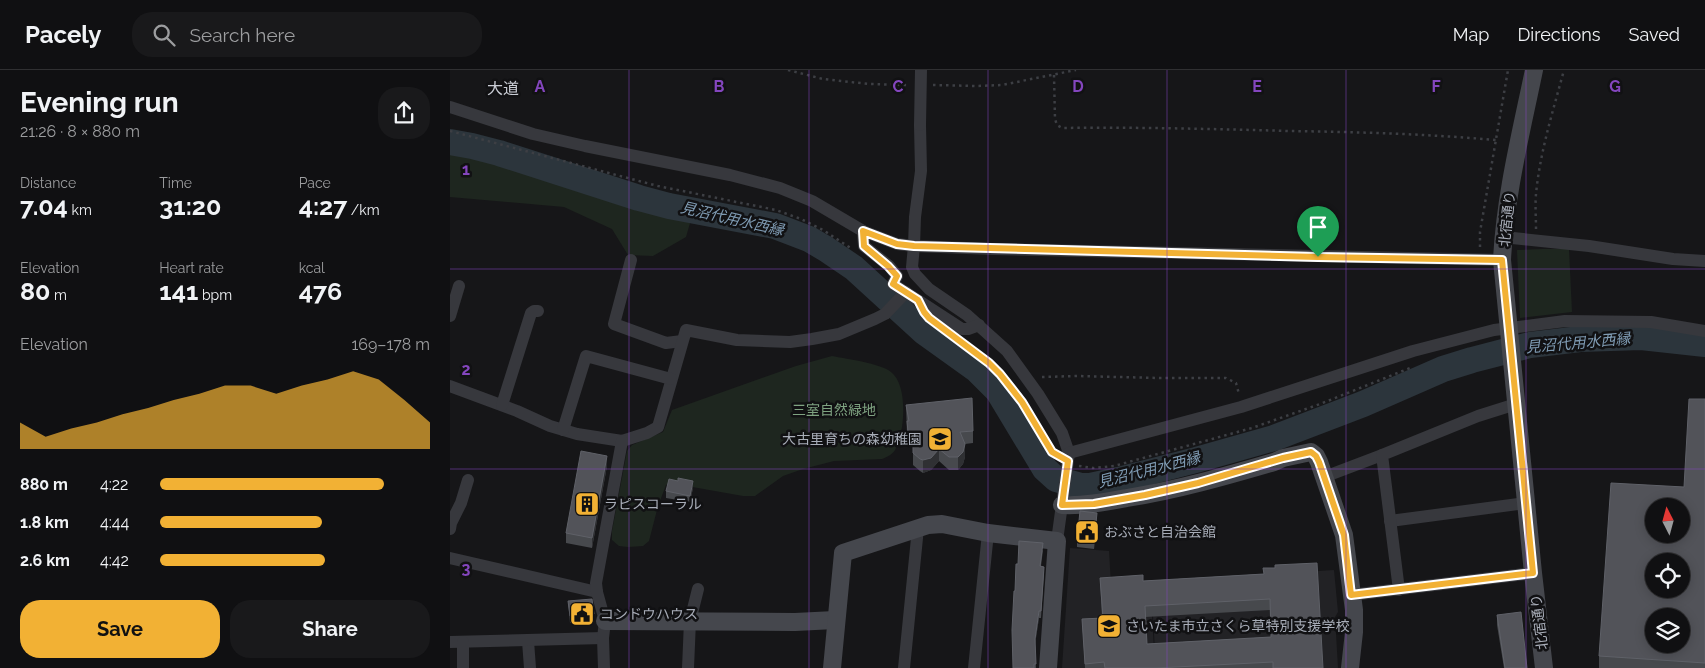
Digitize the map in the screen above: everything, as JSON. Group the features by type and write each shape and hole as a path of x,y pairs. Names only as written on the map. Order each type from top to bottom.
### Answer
{"street":[{"path":"920,70 921,171 915,217 912,267 915,274 929,289 979,325 1007,351 1062,433 1068,460 1058,541 1048,668"},
{"name":"北宿通り","path":"1534,70 1509,190 1502,260 1544,668"},
{"path":"450,107 541,136 730,175 780,188 812,201 863,231 897,244 1318,257 1502,260"},
{"path":"863,231 864,246 897,276 893,284 962,329 968,330 979,325"},
{"path":"1503,238 1590,246 1673,260 1705,260"},
{"path":"630,260 614,324 666,343 682,341"},
{"path":"450,316 459,286"},
{"path":"450,386 563,430 622,441 647,433 658,427 686,330 737,340 790,342 839,334 885,314 906,292"},
{"path":"502,405 531,313 538,311"},
{"path":"1068,460 1422,349 1494,330 1510,332 1565,321 1651,322 1705,331"},
{"path":"563,430 586,356 671,379"},
{"path":"1324,477 1470,419 1516,404"},
{"path":"604,668 604,630 596,583 622,441"},
{"path":"1062,501 1094,504 1145,495 1206,481 1283,458 1311,452 1316,456 1344,535 1355,621 1350,668"},
{"path":"1382,455 1399,590"},
{"path":"450,529 468,480"},
{"path":"1390,521 1526,503"},
{"path":"832,668 835,620 843,553 928,525 942,524 988,533 1058,541"},
{"path":"904,668 918,528"},
{"path":"974,668 988,533"},
{"path":"450,558 597,592"},
{"path":"1351,595 1533,573"},
{"path":"688,668 690,621 698,589"},
{"path":"463,668 456,642 528,641 604,630 690,621 795,622 835,620"},
{"path":"528,641 530,668"}],"path":[{"path":"1480,248 1480,232 1508,70"},
{"path":"1536,240 1538,177 1547,133 1564,70"},
{"path":"1054,75 1057,125 1062,128 1382,133 1459,136 1496,140"},
{"path":"450,131 648,184 776,210 801,219 823,230 858,255"},
{"path":"959,341 989,363 1000,374 1022,402 1052,452 1083,468 1114,466 1220,438 1320,404 1412,367"},
{"path":"1029,382 1046,376 1226,378 1236,383 1241,407"}],"shaded area":[{"name":"さいたま市立さくら草特別支援学校","path":"1070,548 1109,551 1111,585 1150,582 1155,668 1062,668"},
{"path":"1334,570 1338,612 1335,617 1338,668 1156,668 1151,582"}],"green space":[{"path":"450,147 639,185 695,206 686,237 653,256 628,255 612,229 564,207 450,197"},
{"path":"1569,249 1572,312 1520,318 1517,250"},
{"name":"三室自然緑地","path":"832,356 879,366 891,372 896,378 902,397 903,419 899,440 892,454 882,459 834,461 803,469 783,476 755,496 743,496 670,483 666,485 658,506 649,541 643,546 628,547 619,546 612,540 627,451 632,445 663,432 672,410 796,366"}],"building":[{"name":"大古里育ちの森幼稚園","path":"972,398 973,431 960,432 965,444 963,452 958,457 949,457 939,449 931,458 923,460 913,453 913,432 908,432 907,421 909,421 906,405"},
{"path":"1689,399 1705,399 1705,663 1599,656 1611,483 1684,487"},
{"name":"ラピスコーラル","path":"581,451 607,456 592,538 566,533"},
{"path":"678,478 693,481 690,496 666,491 669,479 678,481"},
{"path":"1080,511 1097,513 1094,542 1077,540"},
{"path":"1019,541 1043,543 1040,566 1044,567 1041,611 1039,611 1035,639 1036,664 1034,664 1034,668 1013,668 1012,630"},
{"path":"1317,563 1323,668 1273,668 1273,662 1156,668 1105,668 1104,662 1085,664 1082,619 1103,618 1100,578 1143,575 1143,581 1264,574 1263,568 1275,568 1275,565","holes":["1270,599 1271,637 1147,644 1145,606"]},
{"path":"592,599 594,614 570,616 568,601"},
{"path":"1521,612 1527,668 1505,668 1497,615"}],"waterway":[{"name":"見沼代用水西縁","path":"450,142 499,153 639,198 669,206 775,226 809,239 854,268 924,332 977,370 998,391 1045,469 1056,479 1081,486 1118,480 1274,438 1363,404 1443,369 1530,345 1580,339 1641,337 1705,344"}],"place":[{"name":"大古里育ちの森幼稚園","path":"940,439"},
{"name":"ラピスコーラル","path":"587,504"},
{"name":"おぶさと自治会館","path":"1087,532"},
{"name":"コンドウハウス","path":"582,614"},
{"name":"さいたま市立さくら草特別支援学校","path":"1109,626"}],"district":[{"name":"大道","path":"503,88"}],"route":[{"path":"863,231 897,244 914,246 1318,257 1502,260 1533,573 1351,595 1344,535 1319,462 1311,452 1283,458 1247,470 1171,490 1094,504 1062,505 1068,461 1052,452 1022,402 1000,374 989,363 929,318 918,300 893,284 897,276 864,246 863,231"}]}
